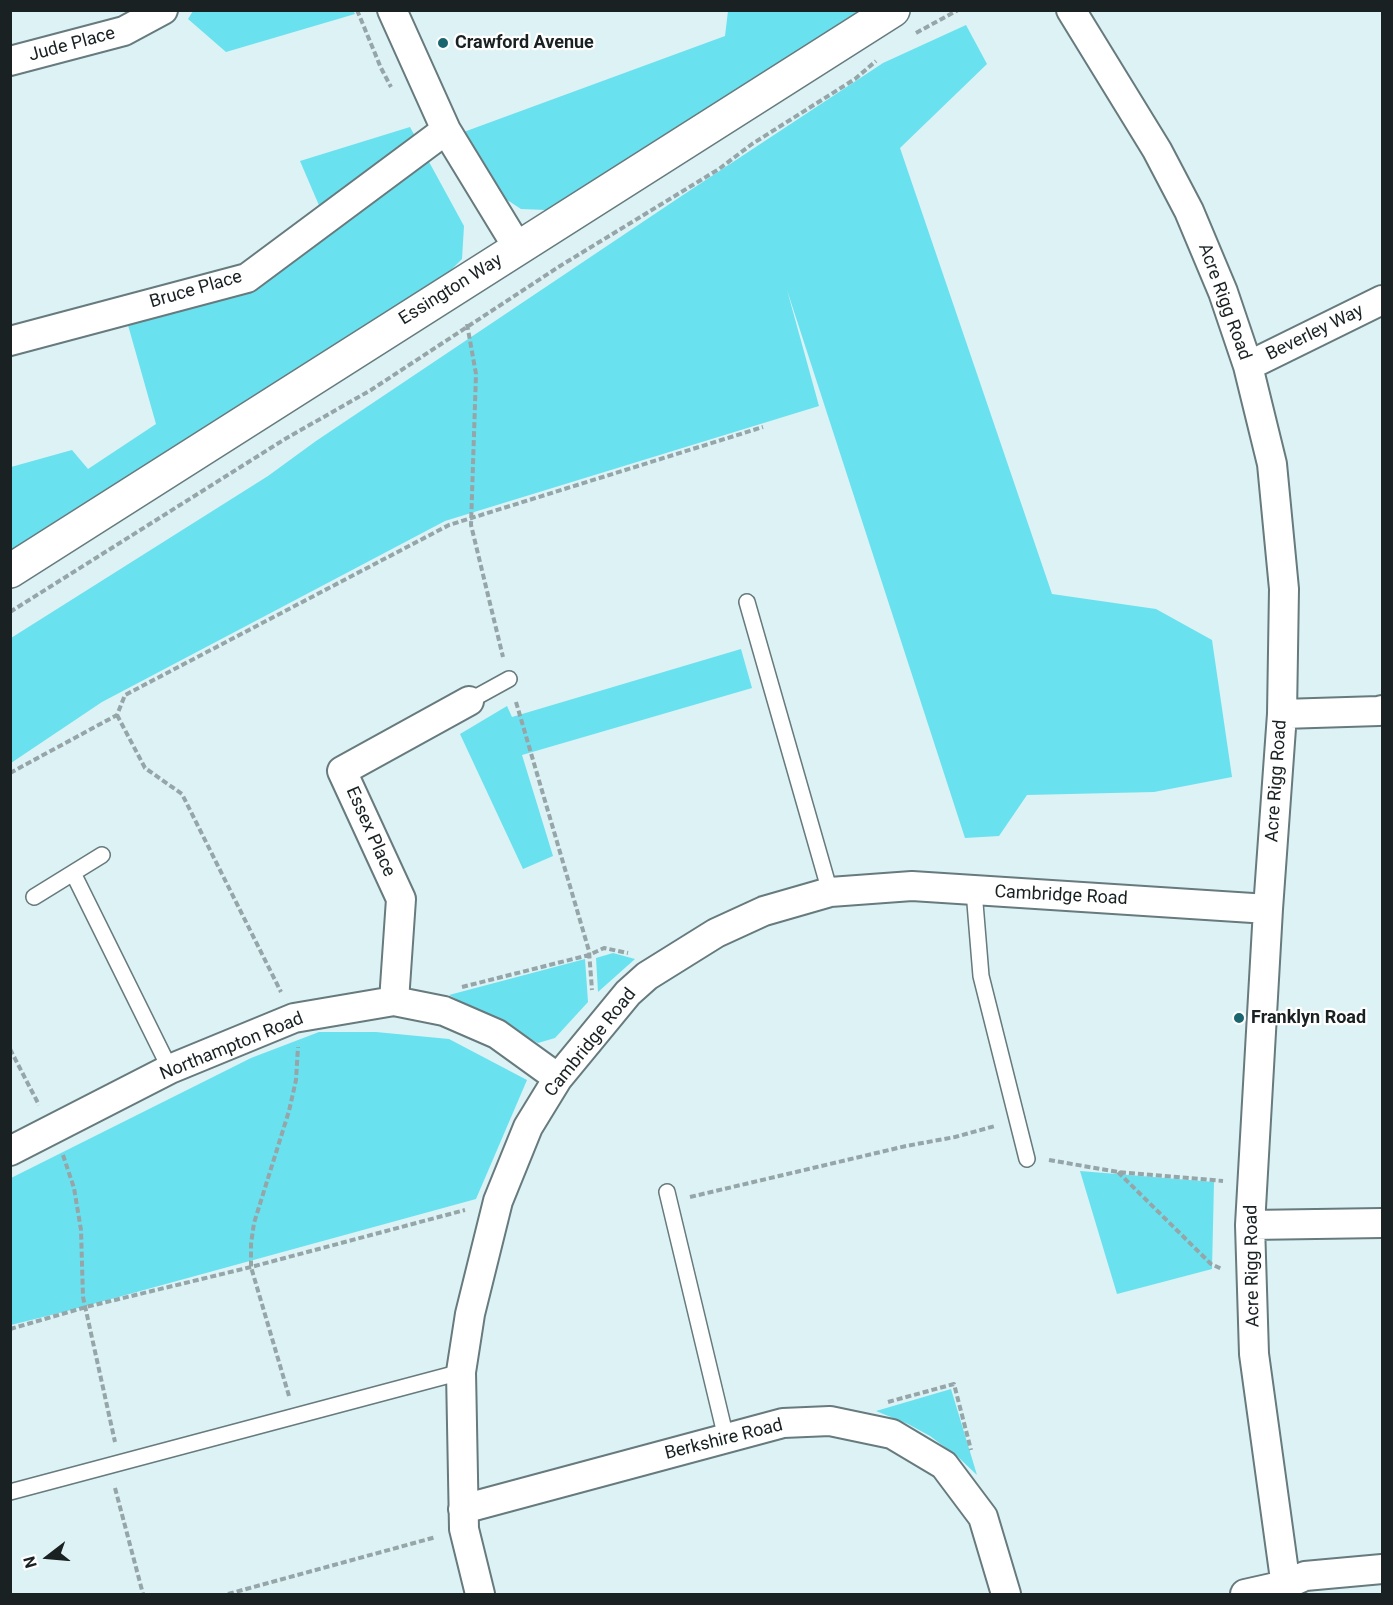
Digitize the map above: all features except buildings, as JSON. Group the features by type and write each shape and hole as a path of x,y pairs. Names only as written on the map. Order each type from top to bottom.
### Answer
{"street":[{"name":"Jude Place","path":"10,61 124,32 163,10"},
{"path":"392,10 446,130 518,248"},
{"name":"Acre Rigg Road","path":"1071,10 1157,150 1189,212 1223,292 1248,366 1272,464 1284,589 1282,714 1250,1225 1254,1354 1286,1590"},
{"name":"Essington Way","path":"10,571 518,248 902,23"},
{"name":"Bruce Place","path":"10,341 247,278 446,130"},
{"name":"Beverley Way","path":"1248,366 1383,300"},
{"name":"Essex Place","path":"406,1003 400,899 342,771 469,701"},
{"path":"1282,714 1383,710"},
{"name":"Cambridge Road","path":"480,1594 464,1519 461,1372 470,1314 498,1201 528,1127 558,1078 628,993 647,976 716,933 764,911 830,892 912,886 1268,909"},
{"name":"Northampton Road","path":"10,1151 170,1069 294,1018 406,1003 444,1011 497,1034 558,1078"},
{"path":"1250,1225 1383,1223"},
{"name":"Berkshire Road","path":"464,1519 726,1438 783,1423 830,1421 892,1434 944,1465 983,1516 1006,1594"},
{"path":"1245,1594 1286,1590 1305,1576 1383,1569"}],"lane":[{"path":"747,602 830,892"},
{"path":"469,701 509,679"},
{"path":"34,897 102,855"},
{"path":"72,873 170,1069"},
{"path":"974,891 981,976 1027,1159"},
{"path":"668,1197 726,1438"},
{"path":"10,1492 461,1372"}],"path":[{"path":"902,23 958,10"},
{"path":"10,612 285,439 371,390 560,266 719,169 752,144 855,79 878,60"},
{"path":"10,773 117,715 125,695 449,525 763,427"},
{"path":"406,1003 589,955 604,948 640,956 662,966"},
{"path":"10,1049 52,1131 74,1188 81,1230 83,1297 143,1594"},
{"path":"668,1197 955,1137 1016,1120"},
{"path":"1027,1159 1048,1160 1118,1172 1223,1181"},
{"path":"1118,1172 1211,1264 1222,1269"},
{"path":"10,1329 86,1307 498,1201"},
{"path":"228,1594 464,1519"}],"shaded area":[{"path":"353,10 355,14 226,52 188,19 193,11"},
{"path":"728,11 864,11 546,210 521,209 501,196 461,133 725,36"},
{"path":"966,25 987,64 900,148 1052,594 1156,609 1212,640 1232,777 1154,792 1027,795 999,836 965,838 787,290 819,406 445,521 102,702 11,763 11,638 268,476 316,441 883,63"},
{"path":"410,127 464,226 462,259 438,283 11,559 11,467 72,450 88,469 156,424 124,311 330,231 300,161"},
{"path":"741,649 752,688 522,755 553,856 523,869 460,734 507,706 512,717"},
{"path":"613,953 635,959 598,992 596,958"},
{"path":"585,959 588,1002 555,1038 538,1043 449,995"},
{"path":"319,1032 376,1032 449,1039 527,1080 476,1199 11,1325 11,1178 251,1058"},
{"path":"1080,1171 1214,1182 1212,1269 1117,1294"},
{"path":"951,1389 977,1475 930,1436 876,1411"}],"place":[{"name":"Crawford Avenue","path":"443,43"},
{"name":"Franklyn Road","path":"1239,1018"}]}
